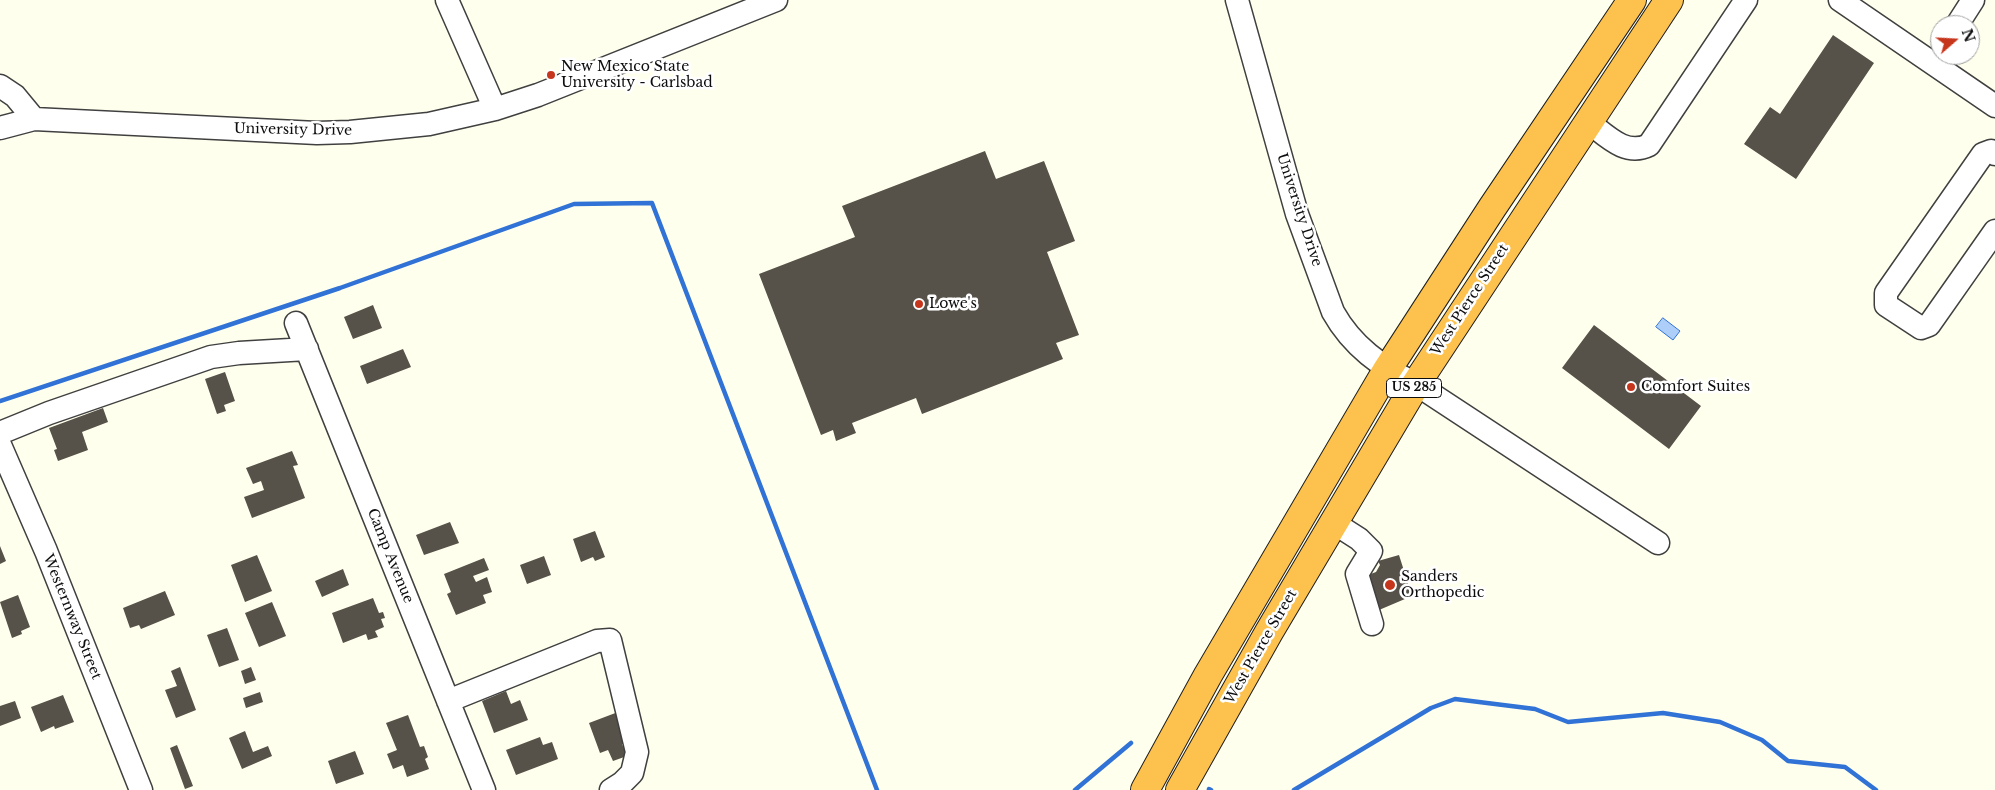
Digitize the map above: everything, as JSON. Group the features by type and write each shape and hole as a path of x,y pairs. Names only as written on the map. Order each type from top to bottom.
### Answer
{"highway":[{"name":"US 285","path":"1145,790 1208,675 1387,370 1632,0"},
{"name":"West Pierce Street","path":"1180,790 1269,632 1416,384 1587,121 1669,0"}],"street":[{"path":"447,0 495,109"},
{"name":"University Drive","path":"0,128 34,119 325,133 429,124 495,109 538,95 776,0"},
{"name":"University Drive","path":"1237,0 1298,214 1333,312 1352,340 1387,370 1416,384 1658,543"},
{"path":"1587,121 1625,149 1639,150 1649,145 1746,0"},
{"path":"1963,15 1973,0"},
{"path":"1852,3 1930,53"},
{"path":"1946,65 1995,106"},
{"path":"0,86 15,96 34,119"},
{"path":"1995,154 1991,151 1983,154 1886,293 1886,305 1921,328 1929,325 1995,231"},
{"name":"Camp Avenue","path":"296,323 484,790"},
{"path":"0,433 49,413 211,357 224,354 308,349"},
{"name":"Westernway Street","path":"0,445 46,552 141,790"},
{"path":"1334,523 1359,539 1371,551 1357,574 1372,624"},
{"path":"448,700 598,641 610,640 637,752 632,772 622,784 611,790"}],"water":[{"path":"1663,318 1680,331 1673,340 1656,327"}],"building":[{"path":"1833,35 1874,63 1796,179 1744,144 1770,107 1780,114"},
{"name":"Lowe's","path":"985,151 996,179 1044,161 1075,241 1047,252 1079,335 1056,343 1063,359 922,414 916,398 852,423 856,433 836,441 833,430 821,435 759,274 855,237 842,206"},
{"path":"373,305 382,328 353,339 344,317"},
{"name":"Comfort Suites","path":"1594,325 1701,406 1669,449 1562,368"},
{"path":"403,349 411,367 367,384 360,366"},
{"path":"225,372 235,401 224,405 226,411 217,414 205,379"},
{"path":"103,408 108,422 82,432 88,450 58,461 54,450 57,449 49,428"},
{"path":"292,451 298,465 293,466 305,498 252,518 244,497 264,490 261,481 253,484 246,468"},
{"path":"450,522 459,543 424,555 416,535"},
{"path":"595,531 605,557 595,561 593,557 581,562 573,539"},
{"path":"0,546 6,561 0,564"},
{"path":"257,555 272,591 245,602 231,565"},
{"name":"Sanders Orthopedic","path":"1399,555 1412,596 1379,610 1368,575 1376,572 1380,565 1378,561"},
{"path":"544,556 551,575 527,584 520,565"},
{"path":"484,558 489,570 473,576 476,582 487,577 492,592 483,595 486,603 456,615 447,594 451,592 444,574"},
{"path":"343,569 349,585 322,597 315,581"},
{"path":"165,591 175,615 141,629 139,625 130,628 123,608"},
{"path":"18,595 30,627 21,631 22,634 12,638 0,602"},
{"path":"373,598 379,613 383,612 385,618 381,619 384,627 375,631 378,637 368,640 366,634 343,643 332,613"},
{"path":"272,602 286,636 259,647 245,613"},
{"path":"227,628 239,660 219,667 207,635"},
{"path":"180,667 196,710 176,718 165,690 177,686 171,671"},
{"path":"251,667 256,680 245,684 241,671"},
{"path":"506,691 511,704 520,700 528,720 494,733 482,701"},
{"path":"260,692 263,702 246,708 243,698"},
{"path":"63,695 74,722 55,729 54,726 41,732 31,707"},
{"path":"15,701 21,718 0,726 0,706"},
{"path":"618,712 629,742 622,744 627,756 613,761 608,750 600,753 589,723"},
{"path":"408,715 420,747 424,746 428,757 425,759 429,769 407,777 403,765 393,769 387,754 397,750 386,723"},
{"path":"245,731 253,752 268,746 272,756 242,769 229,738"},
{"path":"540,737 543,745 552,742 558,759 516,775 506,750"},
{"path":"177,745 193,786 185,789 170,748"},
{"path":"355,751 364,774 336,784 328,761"}],"waterway":[{"path":"0,401 340,288 574,204 652,203 877,790"},
{"path":"1294,790 1431,708 1455,699 1535,709 1568,722 1663,713 1720,722 1762,740 1788,761 1845,767 1876,790"},
{"path":"1075,790 1131,743"}],"place":[{"name":"New Mexico State University - Carlsbad","path":"551,75"},
{"name":"Lowe's","path":"919,304"},
{"name":"Comfort Suites","path":"1631,387"},
{"name":"Sanders Orthopedic","path":"1390,585"}]}
